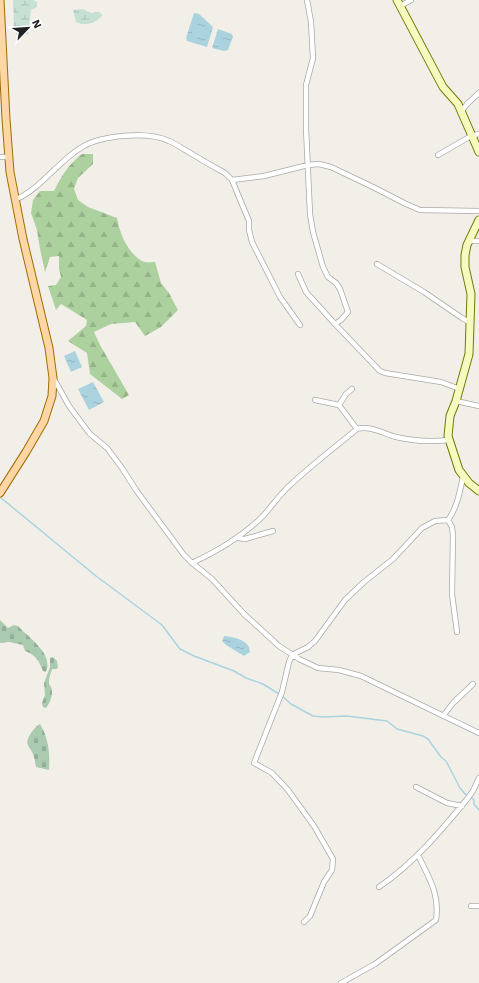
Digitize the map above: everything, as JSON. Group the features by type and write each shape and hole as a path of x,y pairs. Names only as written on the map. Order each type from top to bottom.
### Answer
{"main road":[{"path":"0,0 9,157 15,200 49,348 53,378 52,396 44,421 0,493"}],"street":[{"path":"307,0 311,22 313,58 306,85 306,128 310,214 319,256 328,276 340,289 348,312 335,324"},
{"path":"411,0 398,3 443,87 458,104 462,111 471,136 479,152"},
{"path":"462,111 479,93"},
{"path":"438,155 471,136 479,134"},
{"path":"15,200 38,186 82,147 107,138 135,136 155,137 169,140 225,173 232,180 249,221 249,230 252,242 280,297 300,325"},
{"path":"0,157 9,157"},
{"path":"232,180 264,176 308,165 319,164 331,167 420,210 479,211"},
{"path":"479,220 469,241 465,255 465,267 471,294 469,354 460,388 450,416 448,429 449,440 459,470 463,477 479,491"},
{"path":"469,241 479,241"},
{"path":"377,264 424,292 469,322"},
{"path":"298,274 306,292 380,371 441,382 460,388"},
{"path":"53,378 69,406 90,434 111,453 140,496 184,555 212,579 244,614 280,646 292,655 318,668 339,670 361,676 479,734"},
{"path":"339,405 352,388"},
{"path":"315,400 339,405 357,429"},
{"path":"456,401 479,406"},
{"path":"192,563 226,546 238,538 263,515 270,505 287,488 357,429 362,427 369,428 397,437 424,441 449,440"},
{"path":"448,520 461,490 463,477"},
{"path":"448,520 454,535 452,594 457,632"},
{"path":"304,922 310,916 324,882 332,870 333,859 314,826 288,790 272,773 254,763 282,692 289,662 292,655 308,647 314,641 345,600 364,582 393,559 422,528 435,521 448,520"},
{"path":"238,538 245,539 273,531"},
{"path":"443,716 453,703 473,684"},
{"path":"379,887 418,855 462,806 473,791 479,778"},
{"path":"416,787 447,803 462,806"},
{"path":"341,983 375,964 429,927 436,920 438,910 437,900 418,855"},
{"path":"471,906 479,906"}],"green space":[{"path":"13,0 33,0 37,2 37,7 31,10 28,34 17,36 14,27"},
{"path":"83,9 91,13 98,12 102,14 102,16 90,24 76,22 73,10"},
{"path":"82,154 93,154 93,164 78,178 74,189 78,200 88,207 117,218 122,236 128,248 143,262 155,262 161,283 169,293 178,310 161,327 145,336 135,322 111,324 94,332 129,395 122,399 90,374 87,353 68,341 86,326 87,320 61,304 56,310 48,286 56,285 61,277 59,269 59,256 50,257 45,272 37,230 31,213 33,200 40,191 54,191 66,171"},
{"path":"0,620 8,628 14,625 18,626 34,641 47,659 48,665 46,672 43,671 34,656 25,651 23,645 9,642 0,643"},
{"path":"53,657 57,661 58,667 57,669 52,669 49,683 52,689 52,695 46,708 43,707 42,703 45,695 44,683 50,667 50,658"},
{"path":"40,724 48,747 49,770 36,767 34,756 27,742 31,733"}],"water":[{"path":"194,13 199,14 213,27 207,47 187,41 186,38"},
{"path":"218,29 232,34 233,37 228,50 224,51 212,48"},
{"path":"75,351 82,367 71,372 64,356"},
{"path":"93,382 104,402 89,410 78,389"},
{"path":"224,636 241,640 247,645 250,652 244,656 226,645 222,641"}],"waterway":[{"path":"0,497 96,576 162,625 180,649 263,684 279,694"},
{"path":"282,696 291,704 313,716 347,716 387,721 397,729 423,736 428,739 441,757 446,761 460,788 465,794 474,800 474,804 479,810"}]}
